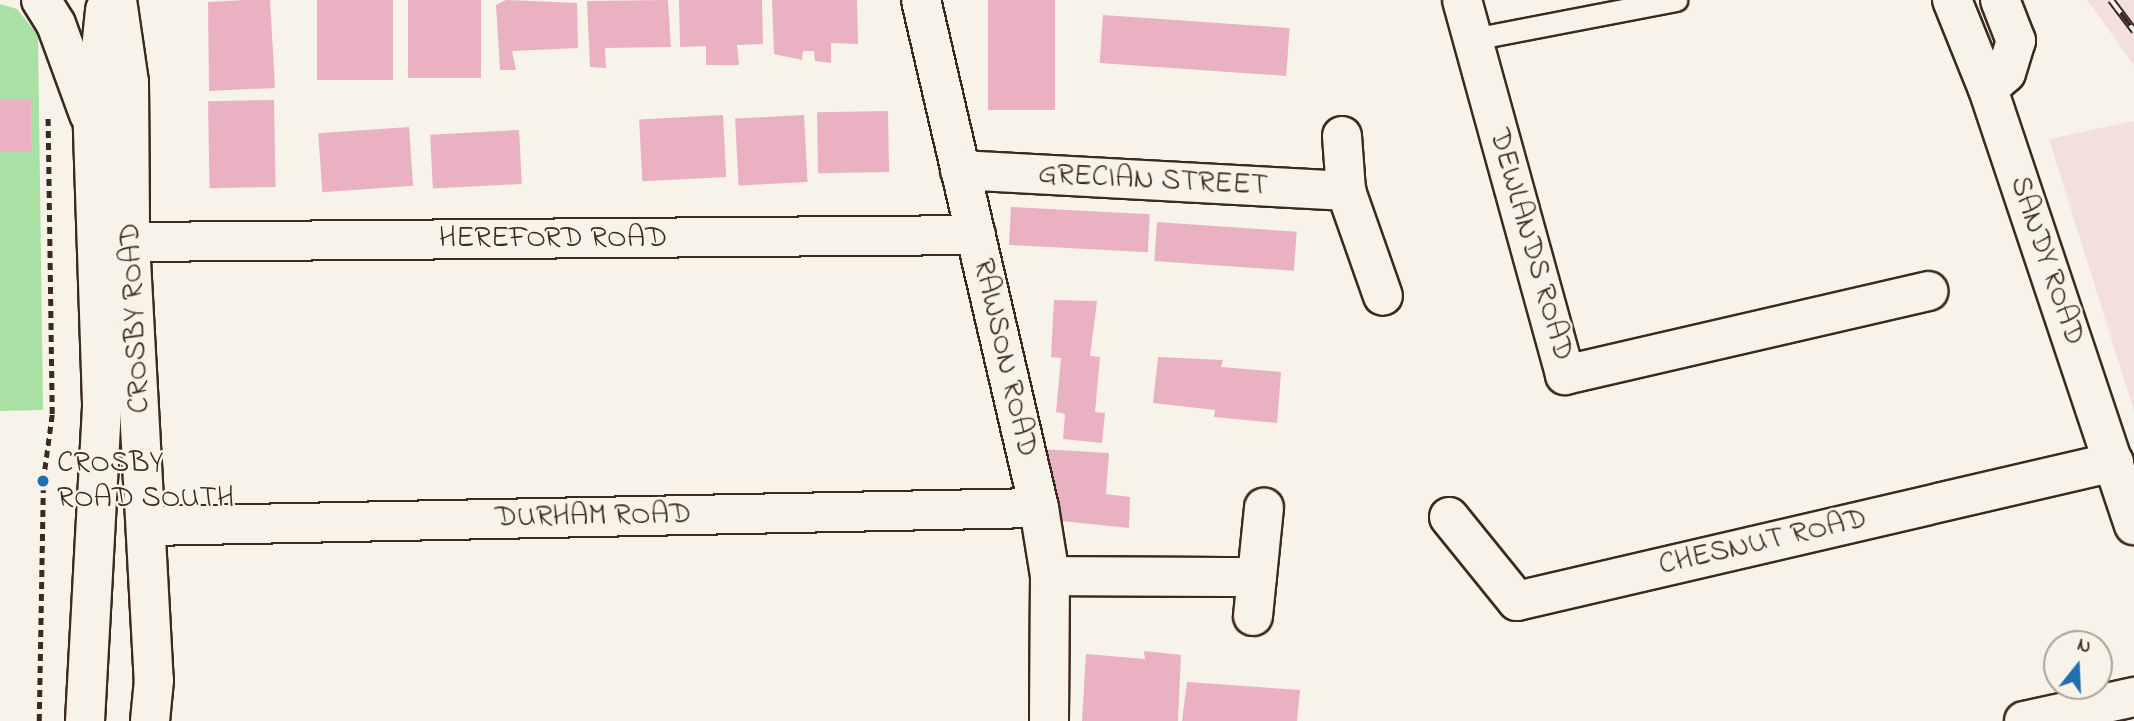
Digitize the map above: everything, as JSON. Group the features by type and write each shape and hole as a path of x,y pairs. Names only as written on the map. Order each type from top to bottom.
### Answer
{"main road":[{"path":"41,0 56,24 93,125"},
{"name":"CROSBY ROAD","path":"85,721 102,403 93,125 106,0"},
{"name":"CROSBY ROAD","path":"117,0 129,82 130,242 148,526 154,680 150,721"},
{"name":"RAWSON ROAD","path":"921,0 1039,508 1050,576 1049,721"},
{"name":"DEWLANDS ROAD","path":"1462,0 1565,374 1928,291"},
{"name":"SANDY ROAD","path":"1952,0 1988,89 2134,525"},
{"path":"1988,89 2006,74 2016,41 2000,0"},
{"path":"1342,136 1346,191 1383,296"},
{"name":"GRECIAN STREET","path":"960,170 1346,191"},
{"name":"HEREFORD ROAD","path":"130,242 976,235"},
{"name":"CHESNUT ROAD","path":"1450,517 1517,601 2113,462"},
{"name":"DURHAM ROAD","path":"148,526 1039,508"},
{"path":"1253,616 1264,508"},
{"path":"1050,576 1257,577"},
{"path":"2024,721 2134,698"}],"lane":[{"path":"1473,40 1676,0"}],"path":[{"path":"39,721 43,481 52,414 48,108"}],"shaded area":[{"path":"2087,0 2134,0 2134,65"},
{"path":"2134,121 2134,411 2049,139"}],"green space":[{"path":"0,4 17,9 38,35 43,410 0,411"}],"building":[{"path":"270,0 275,88 209,91 208,2"},
{"path":"317,0 393,0 393,80 317,80"},
{"path":"408,0 481,0 481,78 408,78"},
{"path":"506,0 577,3 578,48 512,51 516,70 500,70 496,5"},
{"path":"668,0 671,47 605,48 606,68 590,67 587,1"},
{"path":"679,0 762,0 763,44 737,45 739,65 706,65 706,46 680,47"},
{"path":"772,0 857,0 858,44 831,43 831,63 815,61 814,51 803,51 802,60 774,54"},
{"path":"988,0 1055,0 1055,110 988,110"},
{"path":"1103,15 1290,28 1286,76 1100,63"},
{"path":"0,100 31,100 31,151 0,151"},
{"path":"274,100 276,187 210,188 208,101"},
{"path":"888,111 889,172 818,173 817,112"},
{"path":"723,115 726,177 642,181 639,119"},
{"path":"804,115 808,182 739,186 735,119"},
{"path":"409,127 413,186 322,192 318,133"},
{"path":"519,130 522,184 433,189 430,135"},
{"path":"1011,207 1150,214 1148,252 1009,245"},
{"path":"1157,222 1297,232 1294,271 1154,261"},
{"path":"1054,300 1097,301 1090,356 1100,357 1095,412 1105,413 1102,443 1063,439 1065,414 1056,412 1061,358 1051,357"},
{"path":"1158,357 1223,360 1221,367 1281,372 1277,423 1214,417 1215,410 1153,403"},
{"path":"1040,449 1109,453 1106,494 1130,497 1129,528 1052,520"},
{"path":"1144,651 1181,655 1178,721 1082,721 1086,654 1145,659"},
{"path":"1187,682 1300,690 1297,721 1182,721"}],"railway":[{"path":"2111,0 2134,31"}],"place":[{"name":"CROSBY ROAD SOUTH","path":"43,481"}]}
